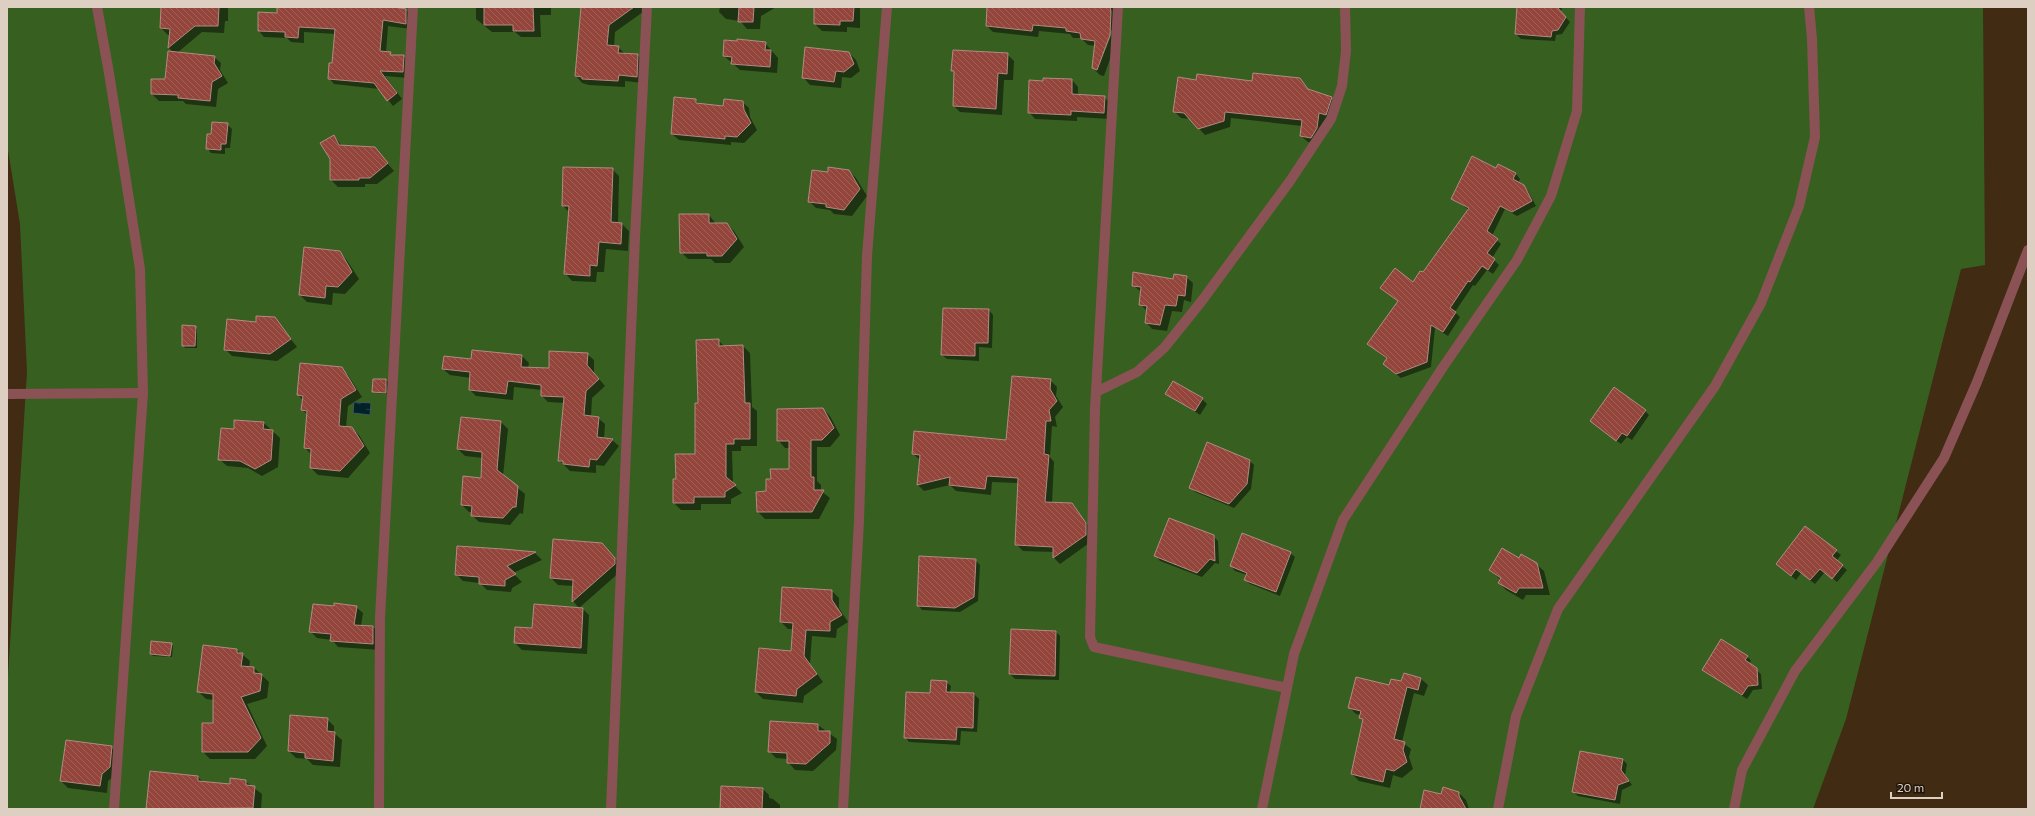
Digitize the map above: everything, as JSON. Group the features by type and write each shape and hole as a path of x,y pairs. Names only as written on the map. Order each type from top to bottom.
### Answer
{"street":[{"path":"96,7 109,73 140,269 143,393 114,809"},
{"path":"378,809 380,618 413,7"},
{"path":"612,809 634,253 647,7"},
{"path":"843,809 859,521 867,256 887,7"},
{"path":"1118,7 1096,392 1090,637 1094,647 1287,688"},
{"path":"1096,392 1137,372 1164,348 1201,302 1290,182 1331,119 1342,86 1346,51 1345,7"},
{"path":"1262,809 1294,654 1343,520 1438,373 1517,260 1551,196 1577,111 1580,7"},
{"path":"1498,809 1516,716 1558,609 1715,386 1761,303 1799,206 1815,137 1812,39 1809,7"},
{"path":"1734,809 1742,770 1795,671 1877,562 1944,458 1977,382 2028,250"},
{"path":"7,394 143,393"}],"green space":[{"path":"7,7 1983,7 1985,265 1961,269 1846,719 1813,809 7,809 7,692 27,372 20,224 7,144"}],"water":[{"path":"354,402 371,403 370,415 353,413"}],"building":[{"path":"161,7 219,7 218,26 195,26 168,48 170,29 160,28"},
{"path":"277,7 394,7 406,9 406,24 383,20 380,51 391,52 390,55 404,55 403,72 380,71 397,93 387,101 374,83 328,79 329,63 332,63 335,29 299,27 298,38 285,37 285,32 258,31 258,12 277,13"},
{"path":"484,7 533,7 534,31 513,31 513,25 484,25"},
{"path":"581,7 634,7 609,25 607,45 619,46 618,53 638,54 637,77 619,75 618,81 582,79 582,77 575,76"},
{"path":"739,7 754,7 753,22 738,22"},
{"path":"814,7 854,7 853,21 840,21 840,25 814,24"},
{"path":"987,7 1110,7 1110,35 1097,70 1092,68 1095,41 1081,39 1080,33 1066,31 1066,28 1033,25 1032,31 986,26"},
{"path":"1517,7 1557,7 1566,17 1558,30 1552,31 1551,37 1515,34"},
{"path":"737,39 766,42 765,50 771,50 770,67 731,64 732,57 723,56 724,40 737,41"},
{"path":"805,47 849,52 854,64 844,72 836,71 834,82 802,78"},
{"path":"953,50 1008,53 1007,74 998,73 996,109 953,106 954,71 951,71"},
{"path":"168,51 215,56 214,63 222,76 212,82 210,101 178,98 178,95 151,94 151,79 165,79"},
{"path":"1253,73 1300,78 1308,89 1332,97 1326,115 1319,113 1317,128 1311,138 1300,136 1302,120 1225,112 1224,121 1198,129 1184,113 1173,112 1178,77 1196,80 1197,74 1252,81"},
{"path":"1043,78 1072,79 1072,94 1105,96 1104,113 1071,111 1071,115 1028,113 1029,80 1043,81"},
{"path":"674,97 696,99 696,103 723,106 724,99 743,101 744,110 751,123 737,137 725,136 725,139 671,134"},
{"path":"212,122 228,123 226,144 221,144 221,150 206,149 207,134 211,134"},
{"path":"334,135 339,145 375,147 388,163 370,178 359,178 359,180 330,180 330,159 320,143"},
{"path":"1472,156 1496,168 1498,164 1516,173 1513,179 1524,185 1532,201 1512,212 1500,206 1487,231 1498,239 1487,253 1495,259 1488,270 1482,266 1470,282 1468,281 1450,308 1456,312 1443,332 1431,325 1427,362 1396,374 1383,364 1387,358 1367,344 1398,301 1380,288 1395,268 1413,282 1420,271 1423,272 1469,208 1451,199"},
{"path":"563,167 613,168 611,222 622,223 621,244 599,242 597,266 590,265 590,276 564,274 569,206 562,206"},
{"path":"828,167 849,170 860,189 844,210 826,207 826,204 808,202 812,170 828,172"},
{"path":"679,214 709,214 709,223 727,223 737,239 722,256 707,256 707,253 680,253"},
{"path":"304,247 340,251 352,272 338,287 326,286 325,298 299,295"},
{"path":"1133,272 1173,279 1174,274 1187,276 1185,296 1178,295 1176,306 1165,305 1160,325 1145,323 1147,306 1139,305 1141,287 1132,286"},
{"path":"943,308 989,309 988,343 975,343 975,356 941,355"},
{"path":"256,316 275,317 291,339 270,354 224,350 227,319 256,322"},
{"path":"182,325 196,326 195,346 182,346"},
{"path":"719,339 719,346 743,345 745,403 750,403 750,439 734,439 734,444 726,444 726,477 736,485 725,492 725,497 694,497 694,503 673,503 673,479 676,479 675,454 695,454 695,403 698,403 696,340"},
{"path":"472,350 522,355 521,367 549,368 549,351 588,353 587,365 599,379 586,391 584,415 599,417 597,437 613,439 597,460 590,459 589,467 563,464 563,461 558,461 564,397 541,396 541,385 508,381 506,394 469,390 470,372 442,369 444,356 471,359"},
{"path":"300,363 342,367 356,390 341,399 339,426 352,427 364,446 340,471 310,468 311,449 304,448 307,411 301,410 303,396 297,395"},
{"path":"1012,376 1051,379 1050,389 1057,401 1049,410 1051,421 1046,421 1044,454 1049,455 1045,502 1072,503 1086,523 1086,535 1053,558 1053,547 1015,545 1018,478 987,476 985,489 949,485 950,477 917,485 920,455 912,454 914,431 1006,440"},
{"path":"373,379 386,379 386,393 372,392"},
{"path":"1173,381 1203,398 1195,411 1165,394"},
{"path":"1614,387 1646,410 1627,436 1622,433 1616,441 1590,421"},
{"path":"823,408 834,428 822,440 811,440 811,477 814,477 814,490 824,490 812,512 757,512 756,492 766,491 766,479 771,479 770,469 789,469 789,441 777,441 777,409"},
{"path":"461,417 501,421 497,470 518,486 516,507 513,507 503,518 471,516 472,506 461,505 463,476 481,478 482,452 457,449"},
{"path":"234,420 264,422 263,429 273,430 271,460 255,469 240,461 218,460 221,428 234,429"},
{"path":"1207,442 1250,460 1247,484 1229,504 1189,488"},
{"path":"1169,518 1214,535 1215,561 1210,559 1197,573 1154,556"},
{"path":"1805,526 1837,550 1832,556 1843,565 1832,579 1820,569 1810,580 1796,569 1791,576 1776,564"},
{"path":"1242,533 1291,552 1276,592 1244,580 1247,573 1230,566"},
{"path":"553,539 602,543 615,558 615,564 572,602 573,580 550,578"},
{"path":"457,546 536,552 507,566 516,574 505,580 505,586 479,584 479,577 455,575"},
{"path":"1502,548 1519,558 1521,554 1537,563 1543,588 1519,588 1516,593 1498,583 1501,578 1489,570"},
{"path":"919,556 976,559 974,597 955,608 917,606"},
{"path":"782,587 832,590 832,600 842,615 830,622 830,631 806,630 804,656 817,674 797,689 796,696 755,692 759,648 791,651 793,623 780,622"},
{"path":"334,603 357,606 354,625 373,626 373,644 330,641 331,634 309,632 313,604 334,606"},
{"path":"534,604 583,608 581,648 514,643 515,627 532,628"},
{"path":"1011,629 1056,631 1055,676 1009,674"},
{"path":"1721,639 1748,656 1745,660 1757,668 1758,685 1748,686 1742,695 1702,670"},
{"path":"151,641 172,643 170,656 150,654"},
{"path":"203,645 237,649 237,653 243,653 241,666 254,667 254,673 262,674 260,691 241,697 261,738 248,752 202,752 202,723 213,723 213,694 197,692"},
{"path":"1404,673 1421,678 1418,690 1407,687 1394,739 1405,742 1403,750 1407,762 1394,771 1386,769 1383,782 1351,774 1363,719 1359,718 1361,711 1348,708 1356,677 1389,685 1391,679 1401,681"},
{"path":"931,680 947,681 946,692 974,693 973,728 957,727 956,740 904,738 906,692 930,693"},
{"path":"290,715 328,718 327,731 335,732 333,761 305,758 305,753 288,751"},
{"path":"770,721 818,724 818,731 830,731 830,743 806,764 787,763 787,753 768,752"},
{"path":"66,740 112,746 110,767 102,774 100,786 60,781"},
{"path":"1580,751 1623,759 1621,770 1629,781 1618,785 1615,800 1572,792"},
{"path":"150,771 198,776 198,781 230,784 230,778 246,780 246,785 255,786 253,808 146,809"},
{"path":"721,786 763,788 762,809 720,809"},
{"path":"1443,787 1459,792 1459,796 1466,809 1420,809 1424,790 1441,794"}]}
